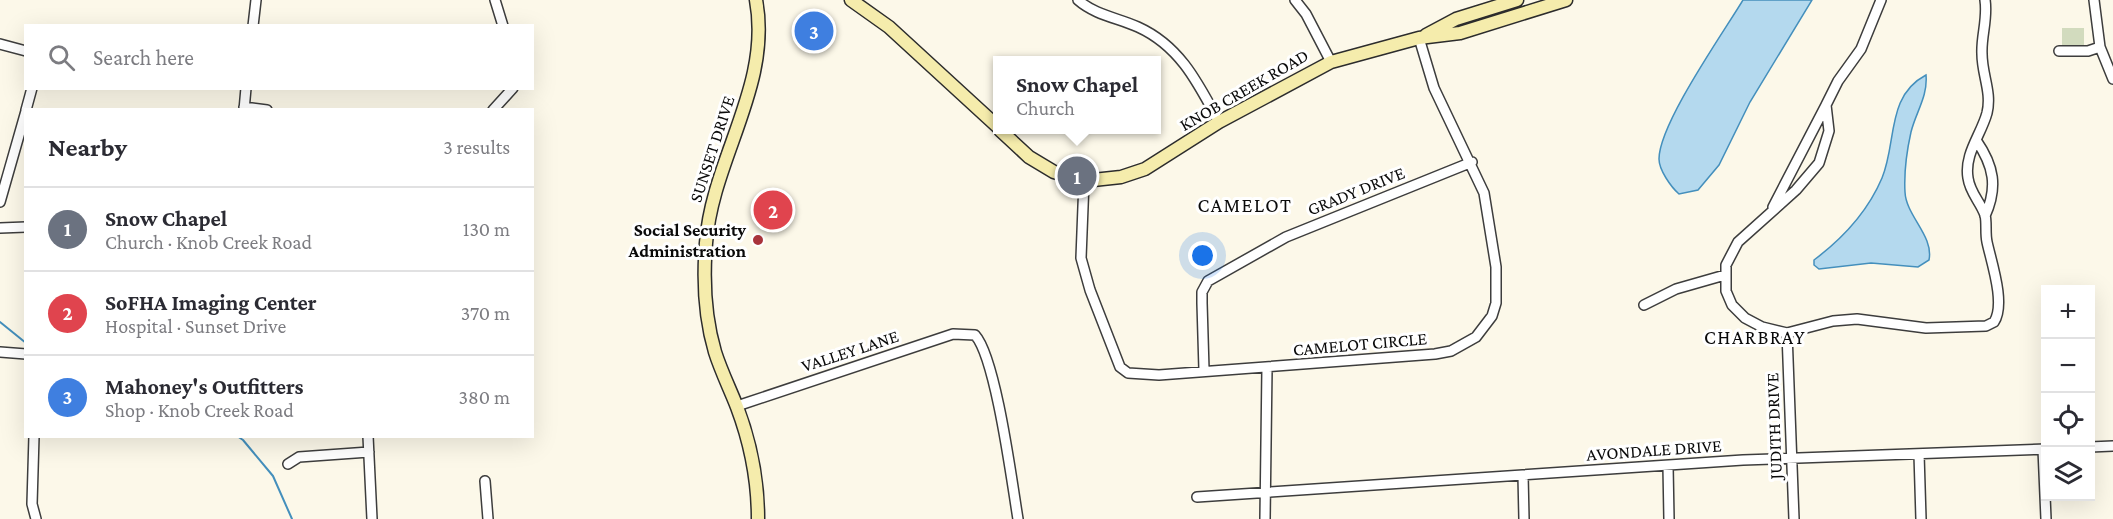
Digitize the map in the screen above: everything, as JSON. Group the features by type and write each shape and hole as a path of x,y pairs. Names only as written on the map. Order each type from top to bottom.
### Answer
{"main road":[{"name":"SUNSET DRIVE","path":"756,0 760,30 754,76 747,105 722,169 710,210 706,243 707,311 715,351 737,406 754,465 758,519"},
{"name":"KNOB CREEK ROAD","path":"851,0 889,27 993,122"},
{"name":"KNOB CREEK ROAD","path":"1419,38 1488,4 1517,0"},
{"name":"KNOB CREEK ROAD","path":"1006,134 1041,166 1084,181 1134,174 1219,122 1331,62 1419,38 1460,33 1566,0"},
{"path":"1460,33 1478,24 1488,4 1499,16 1516,17"}],"street":[{"path":"253,24 256,0"},
{"path":"495,0 502,24"},
{"path":"1078,0 1097,12 1142,28 1174,51 1197,80 1219,122"},
{"path":"1294,0 1306,14 1331,62"},
{"path":"1770,213 1838,81 1861,49 1881,0"},
{"path":"1985,0 1986,18 1982,57 1989,94 1987,113 1970,152 1967,175 1974,198 1985,216"},
{"path":"2094,0 2100,47 2113,79"},
{"name":"CAMELOT CIRCLE","path":"1084,181 1082,258 1090,290 1120,367 1128,373 1143,376 1434,354 1465,344 1485,328 1496,303 1496,267 1484,193 1472,162 1434,88 1419,38"},
{"path":"0,44 24,50"},
{"path":"2059,51 2088,51 2100,47"},
{"path":"27,108 31,90"},
{"path":"244,108 246,90"},
{"path":"495,108 511,90"},
{"path":"1826,105 1830,121 1825,152 1813,173 1738,242 1728,258 1725,275 1729,297 1739,313 1754,324 1787,333 1833,321 1857,319 1926,328 1991,324 1997,319 1997,284 1987,240 1985,216 1994,183 1988,161 1976,140"},
{"path":"0,202 24,117"},
{"name":"GRADY DRIVE","path":"1204,370 1202,292 1208,281 1286,237 1472,162"},
{"path":"0,228 24,228"},
{"path":"1644,305 1676,290 1725,275"},
{"name":"JUDITH DRIVE","path":"1787,333 1794,519"},
{"name":"VALLEY LANE","path":"737,406 953,334 975,335 983,349 996,396 1018,519"},
{"path":"0,352 24,354"},
{"path":"1265,519 1267,368"},
{"path":"34,438 32,504 36,519"},
{"path":"368,438 372,519"},
{"path":"2095,447 2113,446"},
{"name":"AVONDALE DRIVE","path":"1197,497 1743,460 2041,449"},
{"path":"288,464 299,457 369,452"},
{"path":"1919,454 1921,519"},
{"path":"1668,466 1669,519"},
{"path":"1523,475 1524,519"},
{"path":"484,481 488,519"},
{"path":"2045,501 2046,519"}],"green space":[{"path":"2062,28 2084,28 2084,47 2062,47"}],"water":[{"path":"1743,0 1812,0 1750,102 1719,165 1698,190 1679,194 1669,183 1661,168 1659,159 1662,143 1680,102"},
{"path":"1926,75 1923,97 1910,139 1906,162 1905,192 1910,209 1928,243 1929,260 1918,267 1871,263 1819,269 1814,265 1814,260 1853,224 1876,190 1887,164 1898,107 1913,84"}],"waterway":[{"path":"0,322 24,341"},
{"path":"240,438 273,476 292,519"}],"place":[{"name":"Mahoney's Outfitters","path":"814,31"},
{"name":"Snow Chapel","path":"1077,176"},
{"name":"SoFHA Imaging Center","path":"773,210"},
{"name":"Social Security Administration","path":"758,240"}],"district":[{"name":"CAMELOT","path":"1245,205"},
{"name":"CHARBRAY","path":"1755,337"}]}
